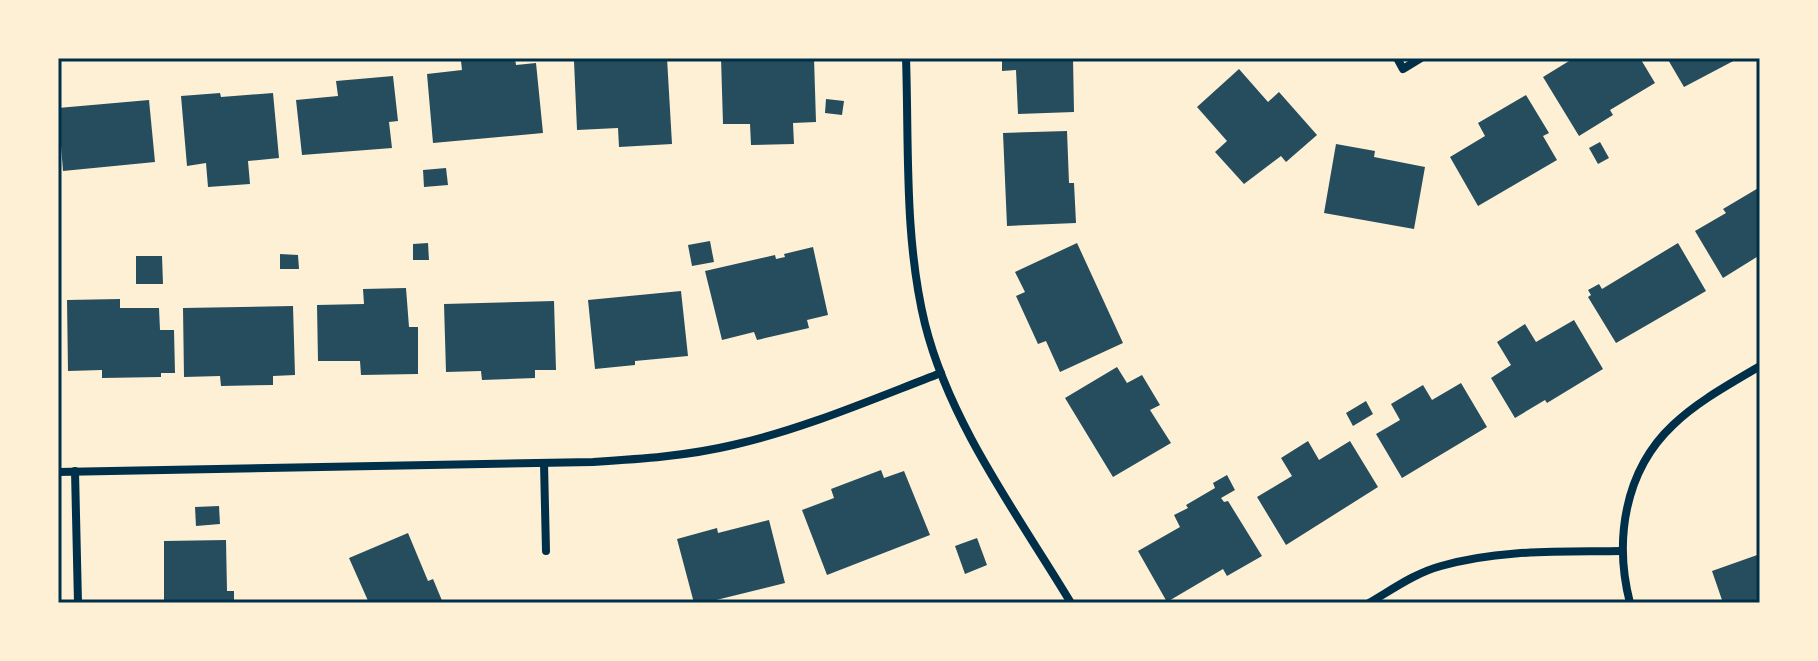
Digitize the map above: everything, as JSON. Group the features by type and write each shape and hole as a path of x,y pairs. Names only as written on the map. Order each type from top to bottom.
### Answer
{"street":[{"path":"906,58 911,248 925,324 941,373 966,429 1071,603"},
{"path":"1397,58 1403,69 1421,58"},
{"path":"1630,603 1621,551 1629,496 1644,463 1671,426 1706,398 1760,366"},
{"path":"58,472 544,463 664,457 733,445 822,418 941,373"},
{"path":"544,463 546,551"},
{"path":"75,471 78,603"},
{"path":"1369,603 1415,576 1440,566 1494,554 1621,551"}],"building":[{"path":"515,58 516,65 536,63 543,133 433,143 427,74 462,70 461,61"},
{"path":"667,58 672,144 619,147 618,128 577,130 574,61"},
{"path":"721,58 814,58 816,122 793,123 794,144 751,145 750,124 723,124"},
{"path":"1002,58 1073,58 1074,112 1018,114 1016,70 1002,71"},
{"path":"1574,58 1640,58 1655,83 1610,110 1613,115 1579,136 1543,77"},
{"path":"1667,58 1739,58 1684,87"},
{"path":"1239,69 1268,102 1279,92 1317,135 1286,162 1281,156 1244,184 1215,152 1227,141 1197,107"},
{"path":"393,76 398,121 389,122 392,148 302,155 296,100 338,96 336,81"},
{"path":"220,93 221,97 273,93 279,158 248,161 250,184 208,187 206,163 187,166 181,96"},
{"path":"1526,95 1549,133 1543,136 1557,160 1478,206 1450,157 1485,136 1478,123"},
{"path":"826,99 844,101 842,115 825,113"},
{"path":"149,100 155,162 63,171 58,108"},
{"path":"1067,131 1069,183 1074,183 1076,223 1007,226 1003,133"},
{"path":"1600,142 1609,158 1598,164 1589,148"},
{"path":"1336,144 1375,151 1374,157 1425,167 1414,229 1324,213"},
{"path":"446,168 448,185 424,187 423,170"},
{"path":"1760,187 1760,255 1723,278 1695,231 1726,213 1723,209"},
{"path":"710,241 714,262 692,266 688,245"},
{"path":"428,243 429,260 413,260 413,244"},
{"path":"1077,243 1123,343 1060,372 1046,341 1038,344 1016,296 1025,292 1015,272"},
{"path":"1678,243 1706,291 1616,343 1588,297 1591,295 1588,290 1599,284 1602,289"},
{"path":"813,247 828,315 807,320 809,328 757,340 754,332 722,340 705,271 775,255 776,259 785,257 784,254"},
{"path":"280,254 298,255 299,269 280,269"},
{"path":"136,256 162,256 163,284 136,284"},
{"path":"406,288 409,327 418,327 418,374 361,375 360,361 318,361 317,305 364,304 363,289"},
{"path":"681,291 688,356 595,369 588,300"},
{"path":"120,299 120,308 159,308 160,330 174,330 175,373 161,373 161,377 102,378 102,370 68,371 67,300"},
{"path":"554,301 556,370 535,370 535,378 482,380 481,371 446,372 444,304"},
{"path":"293,306 295,375 273,376 273,385 221,386 220,376 184,377 183,308"},
{"path":"1574,320 1603,369 1547,403 1545,400 1515,418 1491,378 1511,365 1497,342 1525,324 1536,342"},
{"path":"1117,367 1127,383 1142,375 1160,405 1150,410 1171,443 1113,477 1065,398"},
{"path":"1461,383 1487,427 1402,478 1376,434 1400,420 1391,404 1423,385 1432,400"},
{"path":"1366,401 1373,414 1353,426 1346,413"},
{"path":"1308,441 1319,460 1350,441 1378,487 1286,545 1257,497 1292,476 1281,458"},
{"path":"881,470 884,478 904,471 930,535 827,575 802,510 834,498 831,489"},
{"path":"1227,475 1235,490 1221,498 1224,502 1228,501 1262,556 1227,576 1223,569 1167,602 1138,551 1180,527 1174,515 1215,488 1213,483"},
{"path":"219,506 220,524 196,526 195,507"},
{"path":"769,520 785,583 694,603 677,539 717,528 718,533"},
{"path":"408,533 428,581 433,579 443,603 369,603 349,558"},
{"path":"977,538 987,565 965,574 955,546"},
{"path":"226,540 227,591 234,591 234,603 164,603 164,541"},
{"path":"1760,554 1760,603 1723,603 1712,571"}]}
